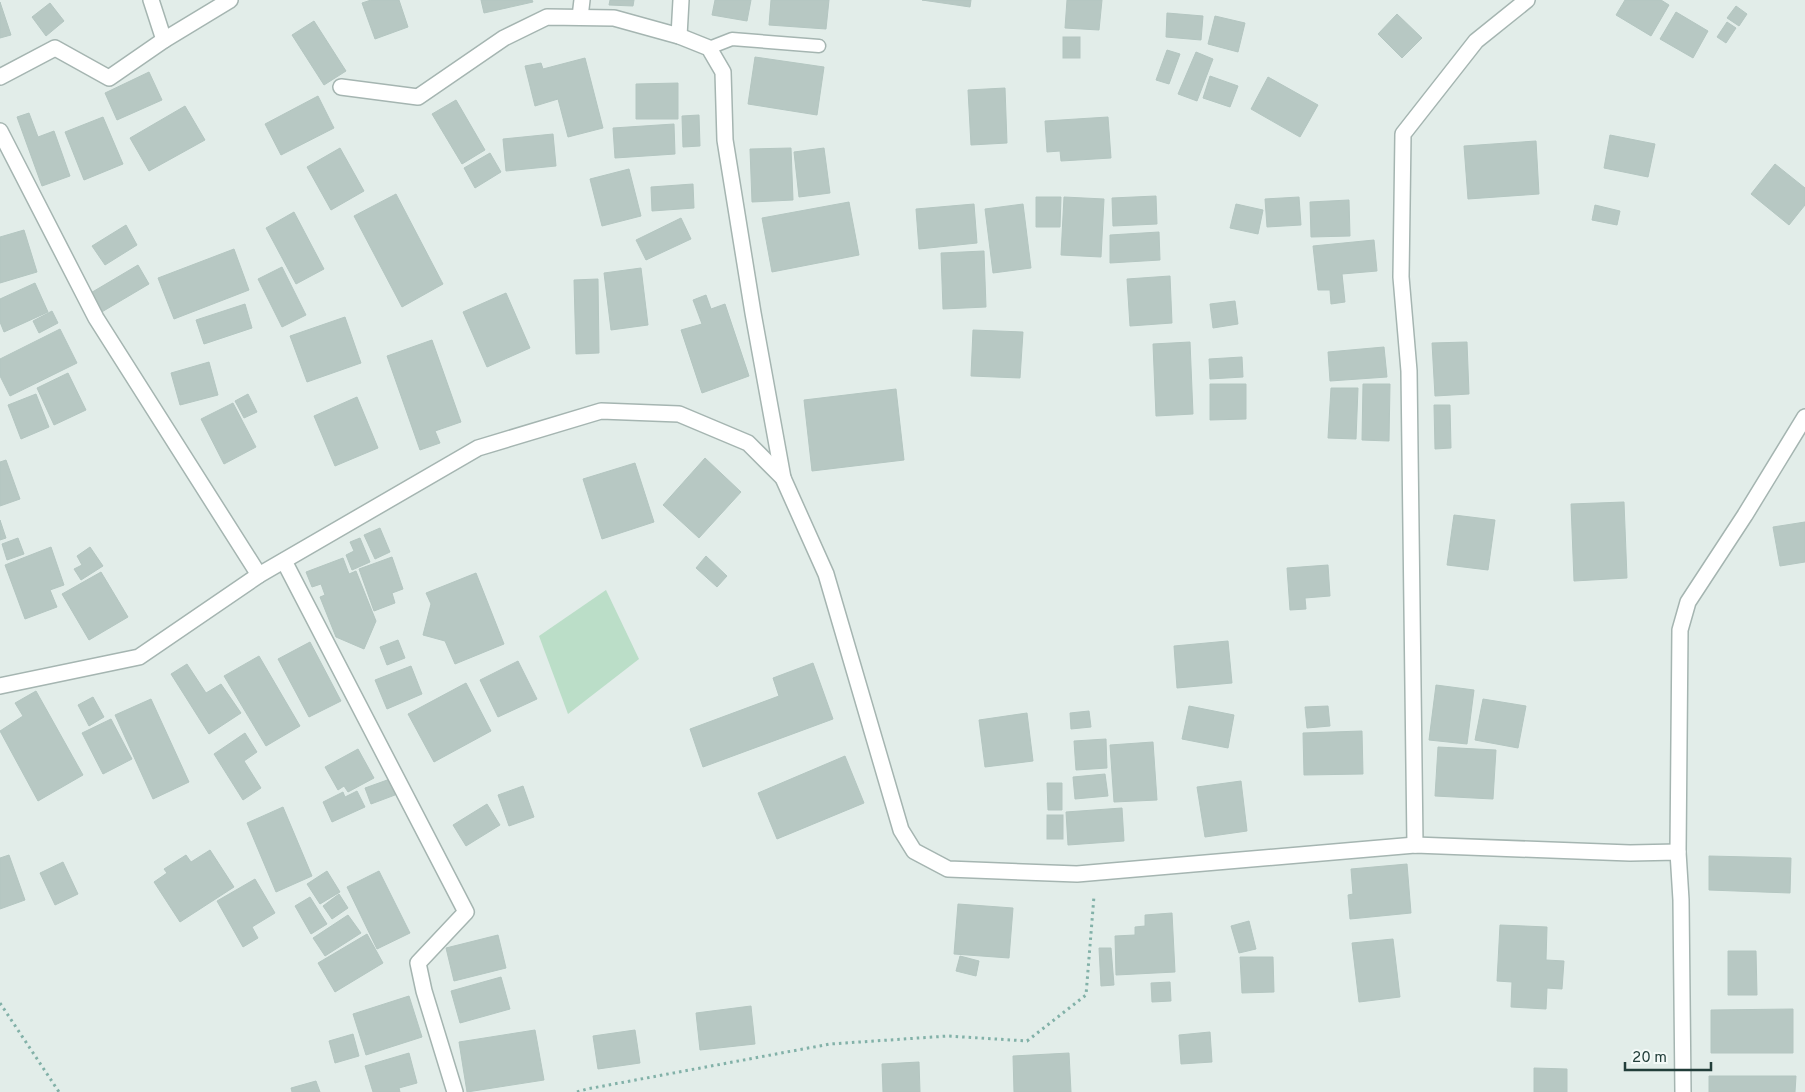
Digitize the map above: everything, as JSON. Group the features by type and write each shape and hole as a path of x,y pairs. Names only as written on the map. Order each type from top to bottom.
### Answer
{"street":[{"path":"152,0 164,40"},
{"path":"0,77 55,48 109,78 164,40 230,0"},
{"path":"580,17 582,0"},
{"path":"679,36 681,0"},
{"path":"1415,845 1409,372 1401,277 1402,134 1476,41 1527,0"},
{"path":"341,88 418,97 504,38 547,17 614,18 679,36 709,48 723,72 725,140 753,313 783,478 826,574 901,830 914,851 948,869 1077,874 1415,845 1630,853 1678,852"},
{"path":"0,131 96,318 259,575"},
{"path":"0,686 139,657 259,575 478,448 601,411 679,414 748,443 783,478"},
{"path":"1683,1092 1681,900 1678,852 1680,630 1688,602 1745,515 1805,416"},
{"path":"284,561 466,912 418,963 424,991 455,1092"}],"lane":[{"path":"709,48 732,39 819,46"}],"path":[{"path":"577,1092 830,1044 948,1036 1027,1041 1086,995 1096,872"},
{"path":"0,1003 59,1092"}],"green space":[{"path":"606,590 639,659 568,714 539,636"}],"building":[{"path":"371,0 399,0 408,27 375,39 362,3"},
{"path":"481,0 532,0 533,2 484,13"},
{"path":"610,0 634,0 633,6 609,5"},
{"path":"715,0 751,0 747,21 712,15"},
{"path":"771,0 829,0 826,29 769,25"},
{"path":"922,0 971,0 970,7"},
{"path":"1067,0 1102,0 1099,30 1065,28"},
{"path":"1625,0 1661,0 1669,5 1651,36 1616,15"},
{"path":"0,2 11,35 0,38"},
{"path":"50,3 64,21 46,36 32,17"},
{"path":"1736,6 1747,14 1739,26 1727,18"},
{"path":"1676,12 1708,31 1693,58 1660,39"},
{"path":"1167,13 1203,16 1201,40 1166,37"},
{"path":"1397,14 1422,38 1402,58 1378,34"},
{"path":"1215,16 1245,23 1238,52 1208,44"},
{"path":"314,21 346,71 324,85 292,35"},
{"path":"1727,22 1736,28 1726,43 1717,37"},
{"path":"1063,37 1080,37 1080,58 1063,58"},
{"path":"1167,50 1180,54 1169,84 1156,80"},
{"path":"1196,52 1213,59 1197,101 1178,94"},
{"path":"755,57 824,67 817,115 748,104"},
{"path":"585,58 603,128 568,137 558,99 535,106 525,66 541,63 543,69"},
{"path":"149,72 162,100 117,120 105,93"},
{"path":"1210,76 1238,86 1230,107 1203,98"},
{"path":"1268,77 1318,105 1300,137 1251,109"},
{"path":"678,83 678,119 636,119 636,84"},
{"path":"1005,88 1007,143 971,145 968,90"},
{"path":"318,96 334,128 281,155 265,124"},
{"path":"456,100 485,150 462,164 432,114"},
{"path":"185,106 205,140 149,171 130,138"},
{"path":"29,113 38,137 54,131 70,176 42,186 17,117"},
{"path":"699,115 700,146 683,147 682,116"},
{"path":"103,117 123,164 84,180 65,132"},
{"path":"1108,117 1111,158 1061,161 1060,151 1047,152 1045,121"},
{"path":"674,124 675,154 615,158 613,128"},
{"path":"553,134 556,166 506,171 503,139"},
{"path":"1610,135 1655,144 1648,177 1604,168"},
{"path":"1536,141 1539,194 1468,199 1464,146"},
{"path":"340,148 364,191 331,210 307,167"},
{"path":"791,148 793,200 752,202 750,149"},
{"path":"824,148 830,193 799,197 794,152"},
{"path":"490,153 501,172 475,188 464,168"},
{"path":"1775,164 1805,188 1805,205 1789,225 1751,194"},
{"path":"629,169 641,216 602,226 590,179"},
{"path":"693,184 694,208 652,211 651,187"},
{"path":"396,194 443,284 402,307 354,216"},
{"path":"1156,196 1157,224 1113,226 1112,198"},
{"path":"1036,197 1061,197 1060,227 1036,227"},
{"path":"1064,197 1104,199 1101,257 1061,255"},
{"path":"1299,197 1301,225 1267,227 1265,199"},
{"path":"1349,200 1350,236 1311,237 1310,202"},
{"path":"849,202 859,255 772,272 762,218"},
{"path":"974,204 977,243 919,249 916,209"},
{"path":"1023,204 1031,268 993,273 985,209"},
{"path":"1236,204 1263,210 1258,234 1230,228"},
{"path":"1595,205 1620,211 1617,225 1592,220"},
{"path":"294,212 324,269 296,284 266,228"},
{"path":"681,218 691,239 646,260 636,240"},
{"path":"126,225 137,245 105,265 92,246"},
{"path":"24,230 37,272 0,283 0,237"},
{"path":"1159,232 1160,260 1110,263 1110,235"},
{"path":"1374,240 1377,271 1342,274 1345,302 1331,304 1330,290 1318,290 1313,246"},
{"path":"234,249 249,290 174,319 158,278"},
{"path":"984,251 986,307 943,309 941,253"},
{"path":"138,265 149,284 100,313 89,294"},
{"path":"282,267 306,315 282,327 258,279"},
{"path":"641,268 648,325 611,330 604,273"},
{"path":"1170,276 1172,323 1130,326 1127,279"},
{"path":"598,279 599,353 576,354 574,280"},
{"path":"35,283 48,312 4,332 0,322 0,299"},
{"path":"506,293 530,348 487,367 463,312"},
{"path":"706,295 711,309 725,304 749,376 702,393 681,330 702,324 693,300"},
{"path":"1235,301 1238,324 1213,328 1210,304"},
{"path":"245,304 252,328 204,344 196,320"},
{"path":"52,311 58,323 39,333 33,321"},
{"path":"345,317 361,363 307,382 290,336"},
{"path":"60,329 77,363 10,396 0,376 0,359"},
{"path":"973,330 1023,332 1020,378 971,376"},
{"path":"432,340 461,422 435,431 440,443 420,450 387,356"},
{"path":"1190,342 1193,414 1156,416 1153,344"},
{"path":"1467,342 1469,394 1435,396 1432,343"},
{"path":"1384,347 1387,377 1330,381 1328,352"},
{"path":"1242,357 1243,377 1210,379 1209,359"},
{"path":"209,362 218,395 180,405 171,373"},
{"path":"68,373 86,410 54,425 37,388"},
{"path":"1210,384 1246,384 1246,419 1210,420"},
{"path":"1363,384 1390,384 1389,441 1362,440"},
{"path":"1331,388 1358,388 1356,439 1328,438"},
{"path":"896,389 904,460 812,471 804,400"},
{"path":"36,394 49,427 21,439 8,405"},
{"path":"248,394 257,412 244,418 235,401"},
{"path":"357,397 378,448 335,466 314,416"},
{"path":"233,403 256,447 224,464 201,419"},
{"path":"1434,405 1450,405 1451,448 1435,449"},
{"path":"705,458 741,492 699,538 663,505"},
{"path":"6,460 20,499 0,506 0,462"},
{"path":"635,463 654,522 602,539 583,479"},
{"path":"1624,502 1627,578 1574,581 1571,504"},
{"path":"1454,515 1495,520 1488,570 1447,565"},
{"path":"0,520 6,538 0,540"},
{"path":"1805,522 1805,562 1780,566 1773,527"},
{"path":"380,528 390,552 375,559 364,535"},
{"path":"18,538 24,554 7,560 2,544"},
{"path":"360,538 370,562 352,570 346,555 354,551 350,542"},
{"path":"51,547 64,585 50,590 57,607 25,619 5,565"},
{"path":"90,547 103,566 81,580 74,569 82,565 77,556"},
{"path":"706,556 727,576 717,587 696,568"},
{"path":"392,557 403,589 392,593 395,603 374,611 359,569"},
{"path":"343,558 349,574 356,571 376,621 364,649 336,637 320,597 325,595 321,584 312,587 306,572"},
{"path":"1328,565 1330,596 1305,598 1306,609 1290,610 1287,568"},
{"path":"101,572 128,617 89,640 62,594"},
{"path":"476,573 504,644 455,664 445,641 423,635 431,604 426,593"},
{"path":"398,640 405,658 387,665 380,647"},
{"path":"1228,641 1232,683 1177,688 1174,646"},
{"path":"310,642 341,701 309,717 278,659"},
{"path":"259,656 300,726 266,746 224,676"},
{"path":"518,661 537,699 498,717 480,680"},
{"path":"813,663 833,719 703,767 690,729 779,696 773,678"},
{"path":"187,664 206,693 221,684 241,713 209,734 171,674"},
{"path":"411,666 422,694 387,709 375,680"},
{"path":"466,683 491,731 434,762 408,714"},
{"path":"1436,685 1474,690 1467,744 1429,740"},
{"path":"36,691 83,775 38,801 0,731 23,716 15,703"},
{"path":"93,697 104,717 89,726 78,705"},
{"path":"151,699 189,782 153,799 115,715"},
{"path":"1483,699 1526,706 1518,748 1475,740"},
{"path":"1189,706 1234,715 1228,748 1182,739"},
{"path":"1328,706 1330,726 1307,728 1305,707"},
{"path":"1089,711 1091,727 1071,729 1070,713"},
{"path":"1027,713 1033,761 985,767 979,720"},
{"path":"111,719 132,759 103,774 82,733"},
{"path":"1362,731 1363,774 1304,775 1303,733"},
{"path":"245,733 257,752 244,761 261,788 243,800 214,754"},
{"path":"1106,739 1107,768 1076,770 1074,741"},
{"path":"1153,742 1157,800 1114,802 1110,745"},
{"path":"1438,747 1496,750 1493,799 1435,796"},
{"path":"358,749 374,778 348,792 344,786 338,790 325,767"},
{"path":"845,756 864,803 777,839 758,793"},
{"path":"1105,774 1108,796 1075,799 1073,777"},
{"path":"390,779 395,795 371,804 365,788"},
{"path":"1241,781 1247,831 1205,837 1197,787"},
{"path":"1047,783 1062,783 1062,810 1048,810"},
{"path":"523,786 534,817 509,826 498,795"},
{"path":"357,791 365,807 332,822 323,802 343,792 345,797"},
{"path":"487,804 500,825 466,846 453,825"},
{"path":"283,807 312,876 276,892 247,823"},
{"path":"1122,808 1124,841 1068,845 1066,812"},
{"path":"1047,815 1063,815 1063,839 1047,839"},
{"path":"210,850 234,887 180,922 154,882 167,873 164,869 186,855 191,862"},
{"path":"9,855 25,900 0,909 0,858"},
{"path":"1709,856 1791,858 1790,893 1709,890"},
{"path":"63,862 78,894 55,905 40,873"},
{"path":"1407,864 1411,913 1350,919 1348,895 1353,894 1351,869"},
{"path":"327,871 340,892 320,904 307,884"},
{"path":"379,871 410,933 377,949 347,887"},
{"path":"255,879 275,913 252,927 258,938 243,947 217,901"},
{"path":"339,894 348,908 332,919 323,906"},
{"path":"310,897 327,924 311,934 295,906"},
{"path":"958,904 1013,908 1009,958 954,954"},
{"path":"1172,913 1175,972 1116,975 1115,936 1135,935 1135,927 1145,926 1145,915"},
{"path":"348,915 361,933 325,956 313,938"},
{"path":"1249,921 1256,949 1239,953 1231,926"},
{"path":"1500,925 1547,927 1546,960 1564,961 1562,989 1547,988 1546,1009 1511,1007 1512,982 1497,981"},
{"path":"367,934 383,963 335,992 318,963"},
{"path":"498,935 506,968 454,981 446,948"},
{"path":"1393,939 1400,997 1359,1002 1352,943"},
{"path":"1099,948 1111,948 1114,985 1101,986"},
{"path":"1728,951 1756,951 1757,995 1728,995"},
{"path":"960,956 979,961 976,976 956,971"},
{"path":"1240,957 1273,957 1274,992 1242,993"},
{"path":"501,977 510,1009 460,1023 451,991"},
{"path":"1170,982 1171,1001 1152,1002 1151,983"},
{"path":"409,996 422,1037 366,1055 353,1014"},
{"path":"751,1006 755,1044 700,1050 696,1013"},
{"path":"1793,1009 1793,1053 1711,1053 1711,1010"},
{"path":"535,1030 544,1080 467,1092 459,1042"},
{"path":"635,1030 640,1063 598,1069 593,1036"},
{"path":"1210,1032 1212,1062 1181,1064 1179,1035"},
{"path":"353,1034 359,1056 335,1063 329,1041"},
{"path":"409,1053 417,1083 399,1088 400,1092 373,1092 365,1066"},
{"path":"1069,1053 1071,1092 1014,1092 1013,1056"},
{"path":"919,1062 920,1092 883,1092 882,1064"},
{"path":"1534,1068 1567,1069 1567,1092 1534,1092"},
{"path":"1709,1076 1796,1076 1795,1092 1709,1092"},
{"path":"316,1081 320,1092 292,1092 291,1088"}]}
